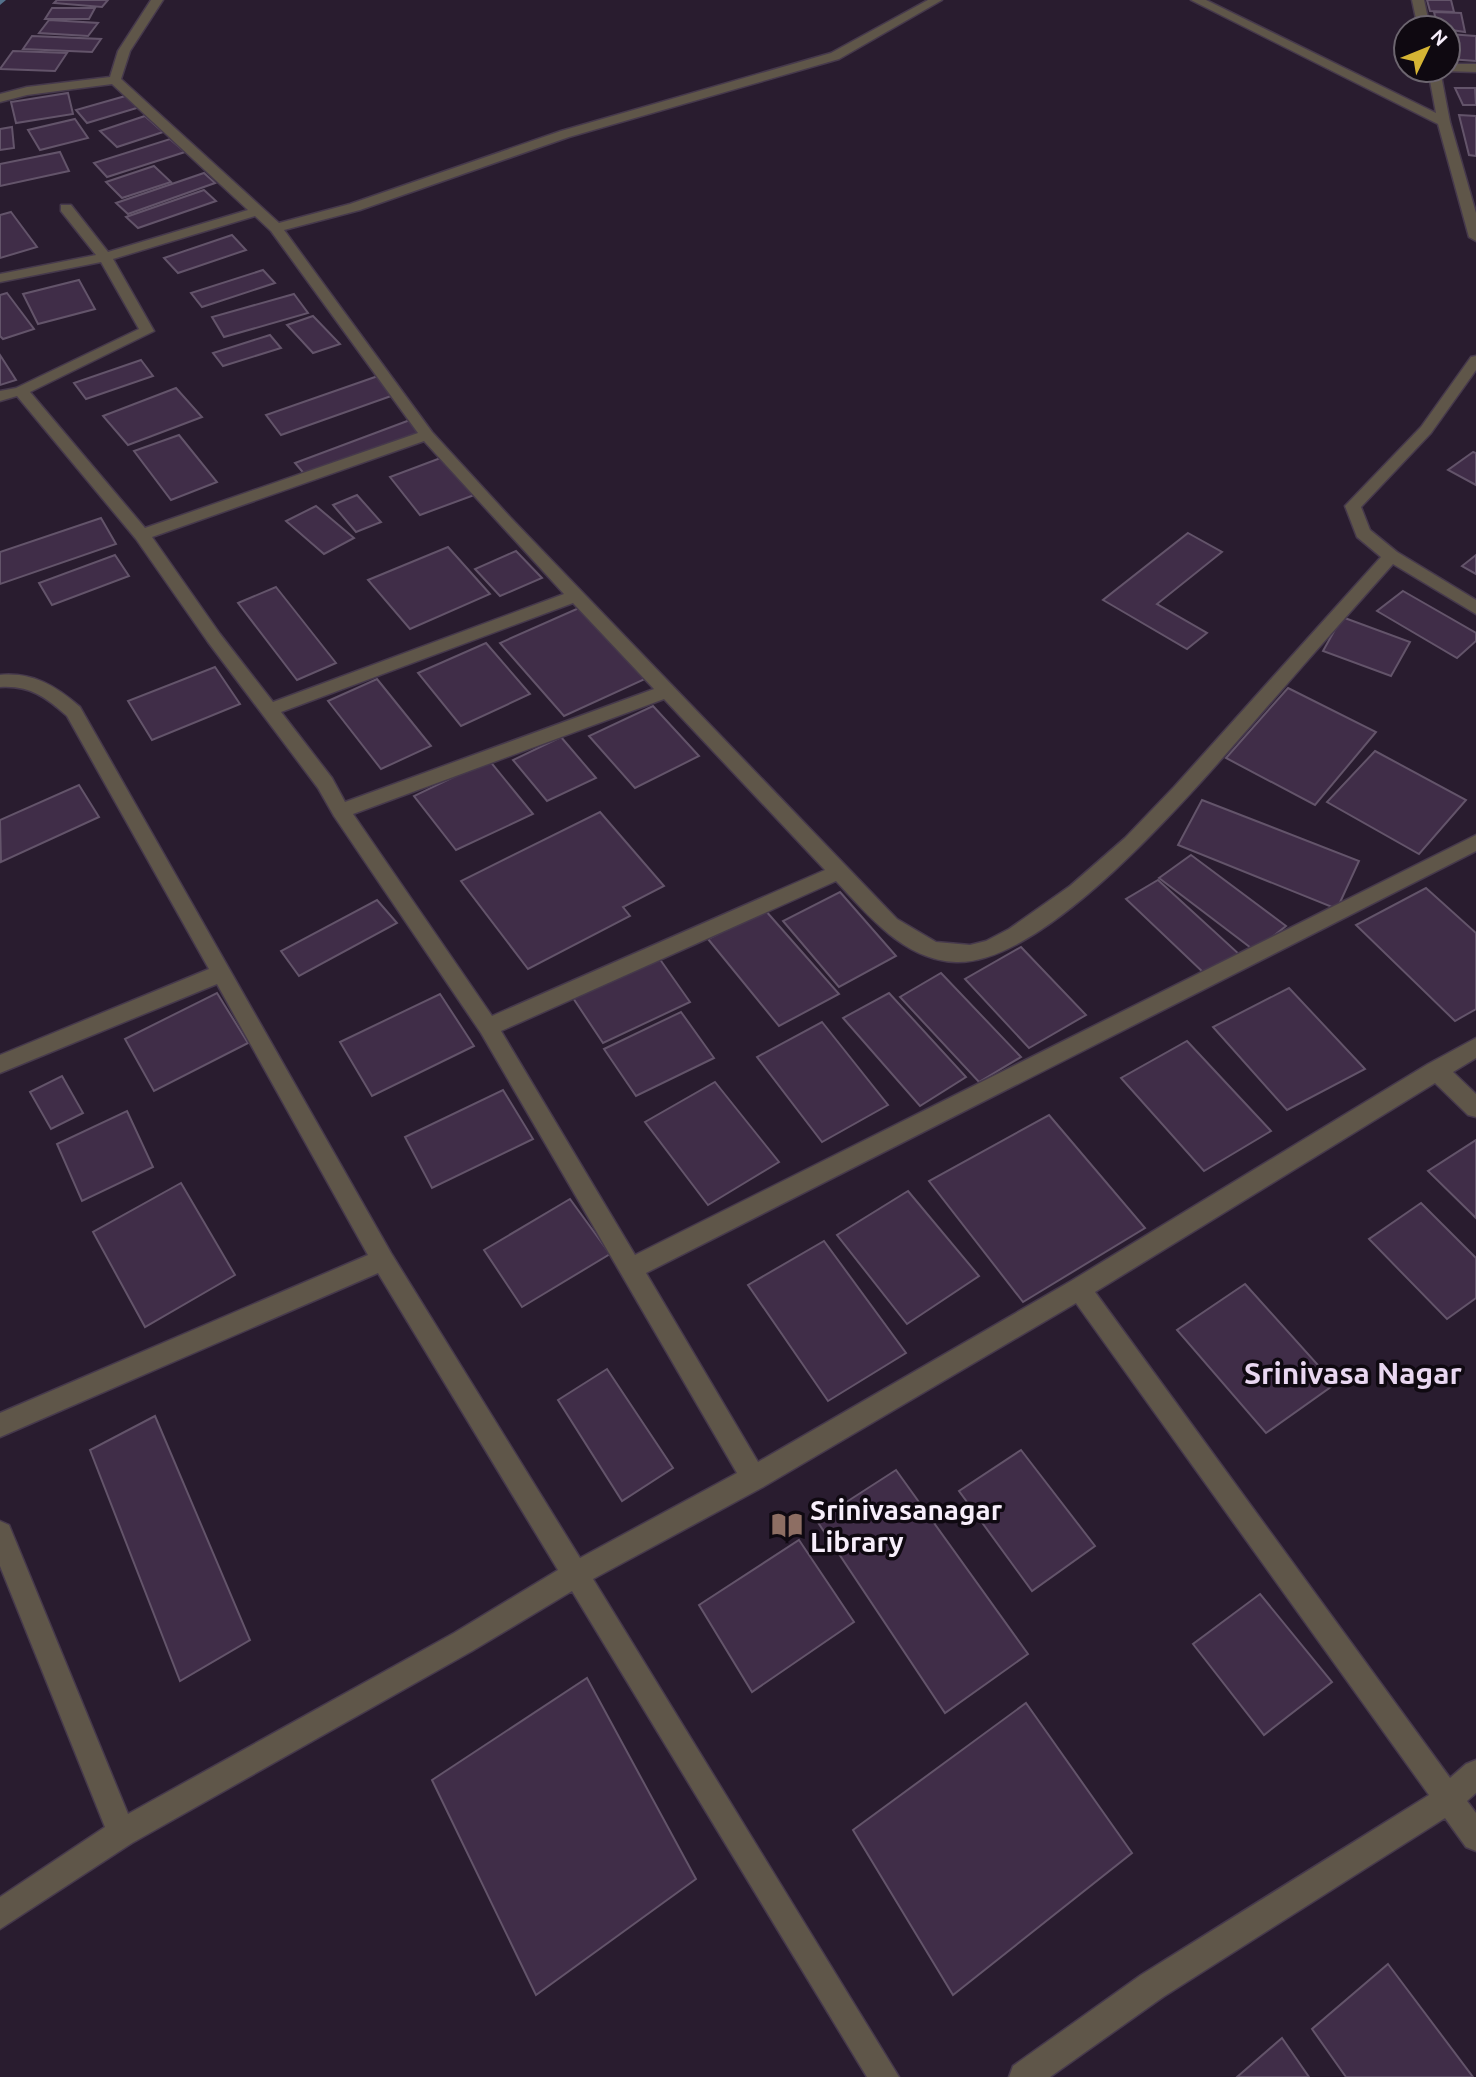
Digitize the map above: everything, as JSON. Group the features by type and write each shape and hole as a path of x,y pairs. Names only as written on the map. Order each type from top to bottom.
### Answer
{"street":[{"path":"115,80 124,51 157,0"},
{"path":"276,228 355,206 565,134 835,56 936,0"},
{"path":"1197,0 1444,122"},
{"path":"0,98 27,91 115,80 258,211 276,228 427,435 576,596 890,925 913,942 924,946 958,954 983,949 1012,938 1088,884 1140,837 1391,556"},
{"path":"1437,84 1444,122 1476,237"},
{"path":"0,396 21,391 147,331 105,257 66,208"},
{"path":"0,278 105,257 258,211"},
{"path":"1476,360 1426,430 1353,506 1363,533 1391,556 1476,608"},
{"path":"21,391 142,535 325,783 341,811 488,1027 754,1478"},
{"path":"142,535 427,435"},
{"path":"269,710 576,596"},
{"path":"0,681 26,681 50,689 74,712 383,1260 884,2077"},
{"path":"341,811 667,691"},
{"path":"629,1270 1476,842"},
{"path":"488,1027 839,872"},
{"path":"0,1064 221,973"},
{"path":"0,1914 122,1832 463,1642 575,1574 754,1478 1079,1289 1476,1047"},
{"path":"1436,1070 1476,1108"},
{"path":"0,1425 383,1260"},
{"path":"1079,1289 1476,1837"},
{"path":"0,1534 122,1832"},
{"path":"1024,2077 1152,1986 1447,1800 1476,1774"}],"building":[{"path":"57,0 108,0 102,7 54,3"},
{"path":"1427,0 1451,0 1454,12 1430,11"},
{"path":"52,8 95,8 89,19 45,19"},
{"path":"1434,12 1461,14 1434,14"},
{"path":"49,20 98,23 88,36 39,33"},
{"path":"1462,35 1476,36 1476,61 1462,60"},
{"path":"32,36 101,39 92,52 23,49"},
{"path":"13,51 67,53 55,71 0,69"},
{"path":"1455,88 1475,88 1476,105 1463,105"},
{"path":"68,93 73,114 16,123 11,102"},
{"path":"129,95 140,107 87,123 76,110"},
{"path":"1459,115 1476,116 1476,156 1469,155"},
{"path":"145,116 163,132 117,147 100,131"},
{"path":"75,119 88,138 40,150 28,130"},
{"path":"12,127 14,148 0,150 0,129"},
{"path":"170,139 185,152 107,177 94,163"},
{"path":"60,152 69,171 0,186 0,164"},
{"path":"154,166 171,182 122,198 106,182"},
{"path":"204,173 215,183 128,214 116,203"},
{"path":"204,190 216,201 138,228 126,217"},
{"path":"11,212 37,247 0,258 0,215"},
{"path":"232,235 246,250 178,273 164,258"},
{"path":"263,270 275,283 202,307 191,293"},
{"path":"79,280 95,309 38,324 23,294"},
{"path":"7,293 34,329 3,339 0,336 0,295"},
{"path":"294,294 308,313 224,337 212,317"},
{"path":"313,316 340,344 313,353 287,325"},
{"path":"270,335 281,348 223,366 213,353"},
{"path":"0,355 16,380 0,385"},
{"path":"141,360 153,376 86,399 74,383"},
{"path":"378,376 394,395 281,435 266,415"},
{"path":"176,388 202,417 128,445 103,416"},
{"path":"410,420 422,433 306,476 295,463"},
{"path":"179,435 217,482 171,500 134,451"},
{"path":"1473,452 1476,453 1476,485 1448,470"},
{"path":"446,456 477,494 420,515 390,477"},
{"path":"357,495 381,522 356,532 333,505"},
{"path":"316,506 354,538 324,554 286,521"},
{"path":"101,518 116,544 0,584 0,552"},
{"path":"1188,533 1222,552 1157,604 1207,633 1187,649 1103,600"},
{"path":"448,547 490,594 410,629 368,580"},
{"path":"516,551 542,578 500,596 475,569"},
{"path":"115,555 129,576 52,605 39,583"},
{"path":"1476,555 1476,574 1462,566"},
{"path":"276,587 336,663 297,680 238,603"},
{"path":"1403,591 1476,633 1476,641 1457,658 1377,611"},
{"path":"579,608 645,679 564,716 500,643"},
{"path":"1342,617 1410,642 1391,676 1323,651"},
{"path":"486,643 530,694 461,726 418,673"},
{"path":"215,667 240,704 152,740 128,701"},
{"path":"377,679 431,746 381,769 328,701"},
{"path":"1288,688 1376,732 1315,805 1226,758"},
{"path":"653,706 699,756 635,788 589,736"},
{"path":"561,737 596,778 547,801 513,760"},
{"path":"1375,751 1466,800 1419,854 1327,802"},
{"path":"489,760 533,814 456,850 414,796"},
{"path":"79,785 99,817 1,862 0,820"},
{"path":"1202,800 1359,861 1337,909 1178,845"},
{"path":"600,812 664,886 623,907 630,916 528,969 461,881"},
{"path":"1191,855 1286,926 1255,951 1159,878"},
{"path":"1158,880 1240,955 1207,976 1126,899"},
{"path":"1426,888 1476,933 1476,1009 1455,1021 1356,925"},
{"path":"840,892 896,956 839,987 783,921"},
{"path":"377,900 397,923 299,976 281,951"},
{"path":"765,910 839,994 779,1026 708,939"},
{"path":"1021,947 1086,1015 1029,1048 965,979"},
{"path":"659,958 690,1002 603,1043 573,998"},
{"path":"941,973 1021,1057 979,1082 900,997"},
{"path":"1289,988 1365,1069 1287,1110 1213,1027"},
{"path":"217,993 248,1043 154,1091 125,1039"},
{"path":"889,993 966,1077 920,1106 843,1018"},
{"path":"440,994 474,1046 372,1096 340,1042"},
{"path":"681,1012 714,1058 636,1096 604,1049"},
{"path":"822,1022 888,1105 822,1142 757,1057"},
{"path":"1187,1041 1271,1131 1204,1171 1121,1078"},
{"path":"62,1076 83,1113 51,1129 30,1092"},
{"path":"715,1082 779,1162 708,1205 645,1122"},
{"path":"503,1090 533,1139 432,1188 405,1137"},
{"path":"127,1111 153,1167 82,1201 57,1144"},
{"path":"1049,1115 1145,1228 1023,1302 929,1181"},
{"path":"1476,1140 1476,1218 1428,1171"},
{"path":"181,1183 235,1275 145,1327 93,1232"},
{"path":"908,1191 979,1276 907,1324 837,1235"},
{"path":"570,1199 610,1254 522,1307 484,1250"},
{"path":"1421,1203 1476,1258 1476,1298 1447,1319 1369,1239"},
{"path":"824,1241 906,1353 828,1401 748,1285"},
{"path":"1245,1284 1335,1384 1266,1433 1177,1330"},
{"path":"607,1369 673,1468 622,1501 558,1400"},
{"path":"155,1416 250,1640 180,1681 90,1450"},
{"path":"1021,1450 1095,1546 1032,1591 959,1491"},
{"path":"896,1470 1028,1654 945,1713 817,1521"},
{"path":"799,1540 854,1622 752,1692 699,1605"},
{"path":"1260,1594 1332,1682 1264,1735 1193,1644"},
{"path":"587,1678 696,1879 536,1995 432,1780"},
{"path":"1026,1703 1132,1853 953,1995 853,1830"},
{"path":"1388,1964 1473,2077 1346,2077 1312,2029"},
{"path":"1282,2038 1309,2077 1237,2077"}],"place":[{"name":"Srinivasanagar Library","path":"787,1525"}],"district":[{"name":"Srinivasa Nagar","path":"1353,1373"}]}
